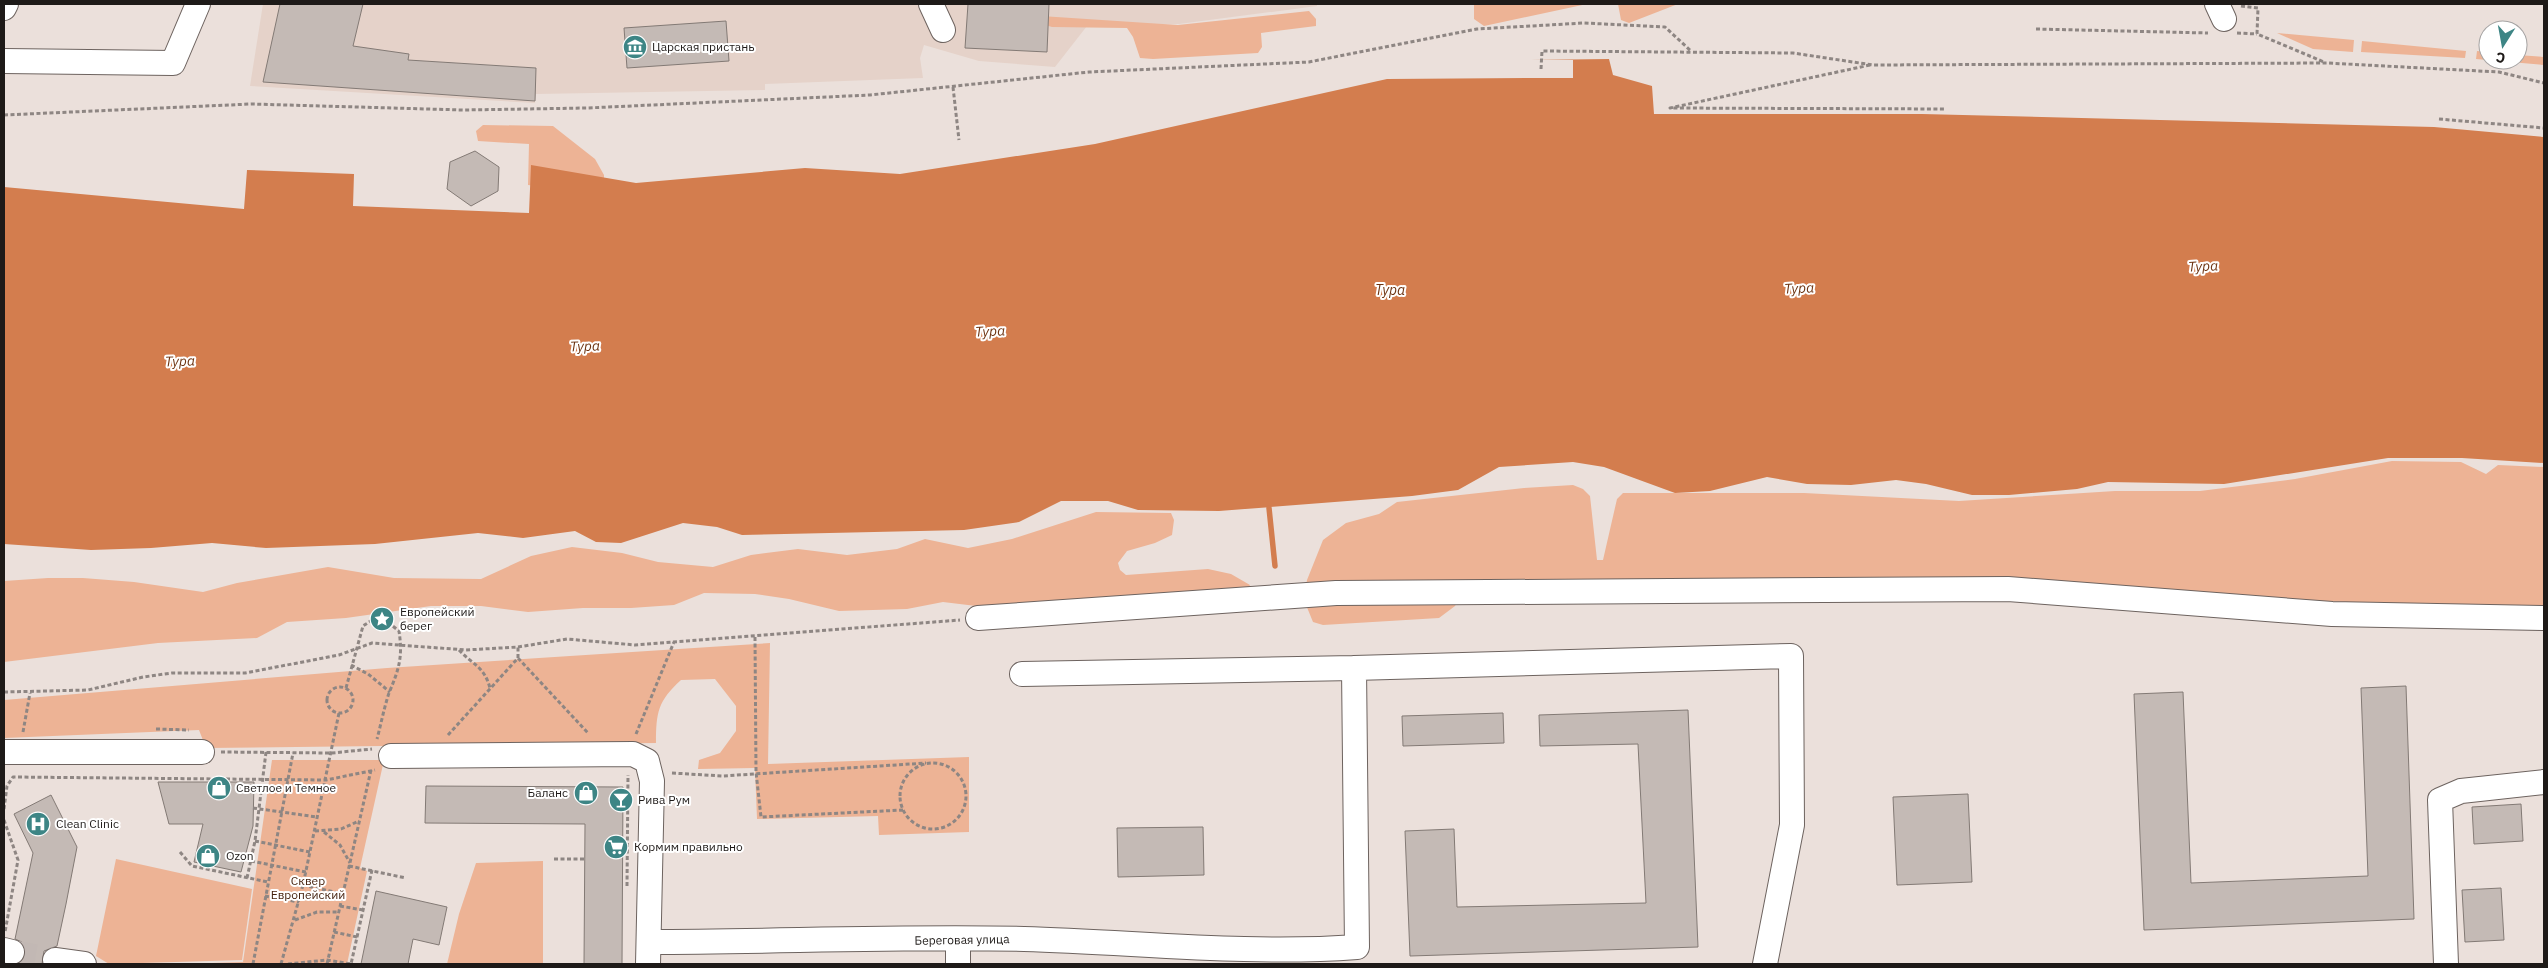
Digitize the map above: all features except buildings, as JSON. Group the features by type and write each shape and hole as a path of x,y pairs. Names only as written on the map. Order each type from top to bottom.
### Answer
{"street":[{"path":"4,8 6,4"},
{"path":"4,61 173,63 198,4"},
{"path":"931,4 943,30"},
{"path":"978,618 1336,593 2008,589 2332,614 2544,618"},
{"path":"1022,674 1354,668 1791,656 1792,825 1764,964"},
{"name":"Береговая улица","path":"649,953 1023,939 1218,956 1275,949 1357,947 1354,668"},
{"path":"4,752 202,752"},
{"path":"379,757 633,754 647,761 652,781 649,953"},
{"path":"2446,964 2440,800 2461,792 2544,782"},
{"path":"958,940 958,964"},
{"path":"55,960 84,964"}],"path":[{"path":"2036,29 2225,19 2258,8 2257,34"},
{"path":"2225,19 2327,63"},
{"path":"4,115 252,104 463,110 587,108 870,95 952,88 1089,72 1309,62 1477,29 1574,24 1665,27 1691,51"},
{"path":"1541,69 1542,51 1691,51 1793,53 1874,64 2327,63 2499,72 2544,83"},
{"path":"1874,64 1670,108 1946,109"},
{"path":"952,88 958,140"},
{"path":"2439,119 2544,128"},
{"path":"4,692 30,693 88,690 142,677 172,673 262,670 339,655 372,643 401,647 459,650 518,647 567,639 635,645 978,618"},
{"path":"327,962 371,770 379,757 390,692 397,677 401,647 399,631 389,623 372,620 363,626 346,688"},
{"path":"755,637 756,772 761,817 903,810"},
{"path":"633,742 674,642"},
{"path":"437,755 440,744 518,658 518,647"},
{"path":"459,650 486,676 490,689"},
{"path":"518,658 595,741 595,754"},
{"path":"352,666 368,674 390,692"},
{"path":"337,687 346,688 352,695 352,704 347,711 339,713 330,709 326,700 329,692 337,687"},
{"path":"22,735 30,693"},
{"path":"281,964 295,920 339,713"},
{"path":"202,752 293,753 375,749 379,757"},
{"path":"247,878 255,841 266,752"},
{"path":"253,964 293,753"},
{"path":"4,809 7,786 13,777 326,780 371,770 379,757"},
{"path":"926,763 947,765 963,781 966,792 966,804 961,814 943,828 932,829 922,827 912,822 903,810 900,794 902,783 907,774 916,767 926,763"},
{"path":"627,888 625,860 628,771"},
{"path":"253,808 318,817"},
{"path":"4,820 18,860 7,947"},
{"path":"314,831 324,832 341,829 360,821"},
{"path":"324,832 340,845 350,864 406,878"},
{"path":"255,841 310,852"},
{"path":"180,852 192,866 268,882"},
{"path":"554,859 585,860"},
{"path":"251,861 306,872"},
{"path":"288,964 327,962 351,964 372,870"},
{"path":"303,885 343,894"},
{"path":"265,896 299,902"},
{"path":"340,906 363,910"},
{"path":"295,920 317,912 338,912"},
{"path":"334,932 357,937"}],"shaded area":[{"path":"263,4 1317,4 1317,6 1179,24 1087,26 1055,67 979,61 924,45 920,58 923,78 765,84 765,90 536,94 535,103 250,86"}],"green space":[{"path":"1474,4 1587,4 1484,26 1474,19"},
{"path":"1618,4 1678,4 1629,23 1621,20"},
{"path":"1309,11 1316,19 1316,26 1261,33 1262,47 1258,53 1153,59 1140,58 1133,37 1127,28 1052,27 1039,23 1041,16 1178,25"},
{"path":"2277,33 2354,40 2353,52 2313,49"},
{"path":"2362,41 2466,51 2465,58 2361,52"},
{"path":"2528,56 2544,57 2544,65 2528,64"},
{"path":"483,125 553,126 595,159 604,175 604,184 597,193 528,185 529,144 478,141 476,131"},
{"path":"2392,461 2461,462 2486,474 2498,465 2544,467 2544,610 2178,595 1465,588 1455,606 1439,618 1323,625 1313,622 1304,600 1307,580 1323,540 1346,523 1379,514 1397,502 1524,488 1573,485 1583,489 1590,496 1597,560 1603,560 1617,499 1623,493 1804,493 1959,501 2115,491 2200,491 2295,479"},
{"path":"1096,512 1171,513 1174,520 1172,535 1155,543 1127,551 1118,563 1120,570 1126,575 1208,569 1231,574 1250,585 1247,592 1001,609 943,602 907,609 839,611 789,599 755,594 704,593 674,605 631,608 583,608 528,612 481,606 431,606 346,618 287,622 257,638 158,643 4,662 4,581 83,578 134,582 203,592 237,583 328,567 394,578 481,579 531,556 572,547 622,553 658,562 713,567 751,555 798,549 847,555 897,549 925,539 968,548 1012,539"},
{"path":"770,643 768,764 969,757 969,832 879,835 878,816 757,819 755,768 698,769 699,760 720,753 736,731 736,706 715,679 681,680 673,687 660,708 656,743 206,748 199,730 4,738 4,700 387,668"},
{"name":"Сквер Европейский","path":"272,760 384,760 360,868 367,871 347,964 181,964 243,962"},
{"path":"116,859 252,889 242,960 109,964 96,956"},
{"path":"543,861 543,964 447,964 459,914 476,863"}],"water":[{"name":"Тура","path":"1609,59 1613,75 1652,86 1654,114 1922,114 2434,127 2544,137 2544,463 2462,458 2388,458 2224,484 2108,482 2077,489 2009,495 1972,495 1926,484 1896,480 1851,485 1807,484 1767,477 1710,491 1675,493 1604,467 1573,462 1499,467 1458,490 1412,496 1219,511 1138,510 1108,501 1061,501 1019,522 964,530 742,535 717,527 683,523 621,543 596,542 575,531 523,538 478,533 375,544 266,548 212,543 91,550 4,544 4,187 244,209 247,170 354,174 353,206 529,213 531,165 636,183 805,168 900,174 1095,144 1387,79 1531,78 1531,60"}],"pier":[{"path":"1531,60 1573,60 1573,78 1531,78"}],"waterway":[{"path":"1269,508 1275,566"}],"tunnel":[{"path":"12,952 55,960"}],"place":[{"name":"Царская пристань","path":"635,47"},
{"name":"Европейский берег","path":"382,619"},
{"name":"Светлое и Темное","path":"219,788"},
{"name":"Баланс","path":"586,793"},
{"name":"Рива Рум","path":"621,800"},
{"name":"Clean Clinic","path":"38,824"},
{"name":"Кормим правильно","path":"616,847"},
{"name":"Ozon","path":"208,856"}]}
